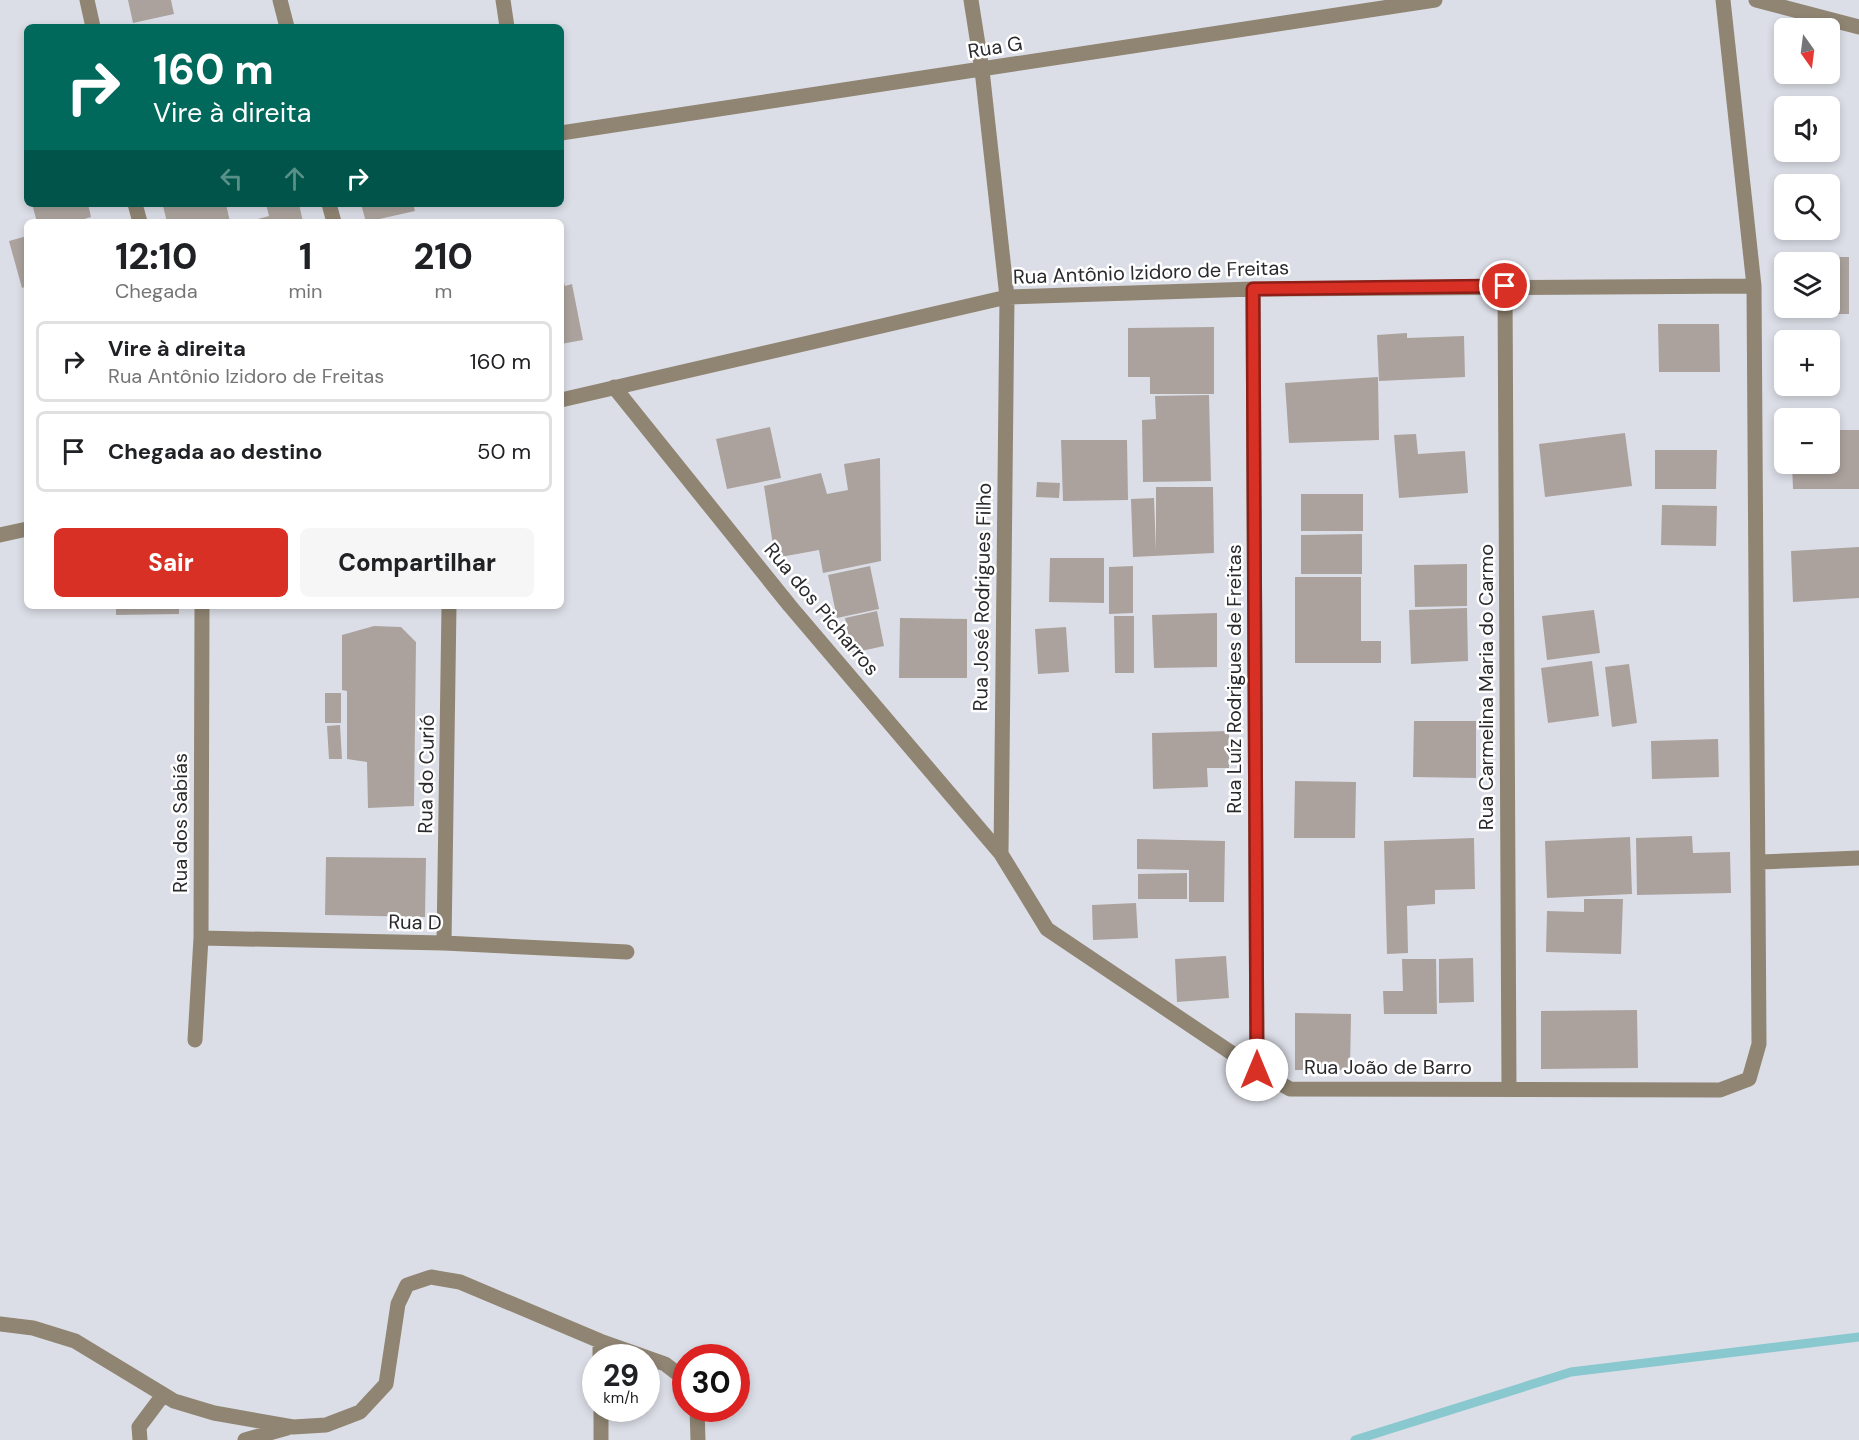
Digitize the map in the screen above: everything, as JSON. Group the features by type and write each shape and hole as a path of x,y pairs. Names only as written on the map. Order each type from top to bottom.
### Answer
{"street":[{"path":"87,0 92,24"},
{"path":"280,0 286,24"},
{"path":"503,0 507,24"},
{"name":"Rua José Rodrigues Filho","path":"971,0 982,70 1007,297 1001,854"},
{"name":"Rua G","path":"564,133 1435,0"},
{"path":"1723,0 1754,286 1760,862 1859,858"},
{"path":"1756,0 1859,27"},
{"name":"Rua Carmelina Maria do Carmo","path":"1505,286 1509,1088"},
{"name":"Rua Antônio Izidoro de Freitas","path":"564,399 1007,297 1253,289 1754,286"},
{"name":"Rua Luíz Rodrigues de Freitas","path":"1253,289 1257,1070"},
{"name":"Rua dos Picharros","path":"614,387 790,606 1001,854"},
{"path":"0,535 24,530"},
{"name":"Rua dos Sabiás","path":"195,1040 201,938 202,609"},
{"name":"Rua do Curió","path":"444,943 449,609"},
{"name":"Rua João de Barro","path":"1001,854 1047,928 1257,1070 1290,1089 1720,1090 1749,1079 1759,1044 1760,862"},
{"name":"Rua D","path":"201,938 444,943 627,952"},
{"path":"245,1440 292,1427 326,1425 360,1412 386,1384 398,1304 407,1285 431,1277 460,1282 600,1341 665,1364 672,1369"},
{"path":"0,1324 33,1329 75,1341 163,1395 214,1413 292,1427"},
{"path":"140,1440 139,1426 163,1395"},
{"path":"600,1422 601,1440"},
{"path":"697,1422 698,1440"}],"building":[{"path":"128,0 171,0 174,14 133,23"},
{"path":"33,207 89,207 91,217 84,219 36,219"},
{"path":"163,207 227,207 229,219 166,219"},
{"path":"267,207 300,207 302,219 258,219 269,216"},
{"path":"362,207 414,207 415,211 379,219 365,219"},
{"path":"24,237 24,287 22,288 9,241"},
{"path":"1840,257 1849,257 1849,314 1840,314"},
{"path":"564,283 565,286 572,284 583,340 564,343"},
{"path":"1658,324 1719,324 1720,372 1659,372"},
{"path":"1214,327 1214,394 1150,394 1150,377 1128,377 1128,328"},
{"path":"1407,333 1407,338 1464,336 1465,377 1379,381 1377,335"},
{"path":"1378,377 1379,440 1289,443 1285,383"},
{"path":"1209,395 1211,481 1143,482 1142,420 1156,419 1155,396"},
{"path":"770,427 781,478 727,489 716,439"},
{"path":"1840,430 1859,430 1859,489 1793,489 1792,474 1840,474"},
{"path":"1625,433 1632,486 1545,497 1539,444"},
{"path":"1416,434 1418,454 1465,451 1468,493 1399,498 1394,435"},
{"path":"1061,440 1127,440 1128,500 1063,501"},
{"path":"1655,450 1717,450 1716,489 1655,489"},
{"path":"880,458 881,561 823,573 819,550 775,558 764,486 821,473 827,494 848,490 844,464"},
{"path":"1037,482 1060,483 1059,498 1036,497"},
{"path":"1156,487 1213,487 1214,553 1133,557 1131,499 1154,498 1156,551"},
{"path":"1301,494 1363,494 1363,531 1301,531"},
{"path":"1662,505 1717,506 1716,546 1661,545"},
{"path":"1362,534 1362,574 1301,574 1301,535"},
{"path":"1859,547 1859,598 1793,602 1791,551"},
{"path":"1050,558 1104,558 1104,603 1049,602"},
{"path":"1467,564 1467,606 1415,607 1414,565"},
{"path":"870,566 879,609 837,618 828,575"},
{"path":"1133,566 1133,613 1109,614 1109,567"},
{"path":"1295,577 1361,577 1361,641 1381,641 1381,663 1295,663"},
{"path":"1467,608 1468,661 1411,664 1409,610"},
{"path":"116,609 179,609 179,614 116,615"},
{"path":"1594,610 1600,653 1547,660 1542,616"},
{"path":"877,611 884,646 852,653 845,618"},
{"path":"1217,613 1217,667 1154,668 1152,615"},
{"path":"1114,616 1134,616 1134,673 1115,673"},
{"path":"900,618 967,619 967,678 899,678"},
{"path":"374,626 401,627 416,642 414,806 368,808 367,762 347,759 347,691 342,690 342,635"},
{"path":"1066,627 1069,672 1038,674 1035,629"},
{"path":"1592,661 1599,716 1548,723 1541,668"},
{"path":"1629,664 1637,723 1612,727 1605,667"},
{"path":"325,693 341,693 341,723 325,723"},
{"path":"1414,721 1476,721 1476,778 1413,777"},
{"path":"340,725 342,759 329,759 327,726"},
{"path":"1229,731 1229,768 1207,768 1208,787 1153,789 1152,733"},
{"path":"1718,739 1719,777 1652,779 1651,741"},
{"path":"1295,781 1356,782 1355,838 1294,838"},
{"path":"1692,836 1693,853 1730,852 1731,893 1637,895 1636,838"},
{"path":"1630,837 1632,894 1547,898 1545,841"},
{"path":"1474,838 1475,889 1435,890 1435,904 1407,906 1408,953 1387,954 1384,841"},
{"path":"1137,839 1225,841 1224,902 1189,902 1189,870 1137,869"},
{"path":"326,857 426,858 425,917 325,915"},
{"path":"1187,873 1187,899 1138,899 1138,874"},
{"path":"1584,899 1623,899 1621,954 1546,952 1547,911 1584,912"},
{"path":"1136,903 1138,938 1093,940 1092,905"},
{"path":"1226,956 1229,998 1177,1002 1175,959"},
{"path":"1473,958 1474,1002 1439,1003 1439,959"},
{"path":"1402,959 1436,959 1437,1014 1384,1014 1383,991 1403,991"},
{"path":"1637,1010 1638,1068 1541,1069 1541,1011"},
{"path":"1295,1013 1351,1014 1350,1070 1295,1070"}],"waterway":[{"path":"1355,1440 1571,1372 1859,1337"}],"route":[{"path":"1257,1070 1253,289 1505,286"}]}
